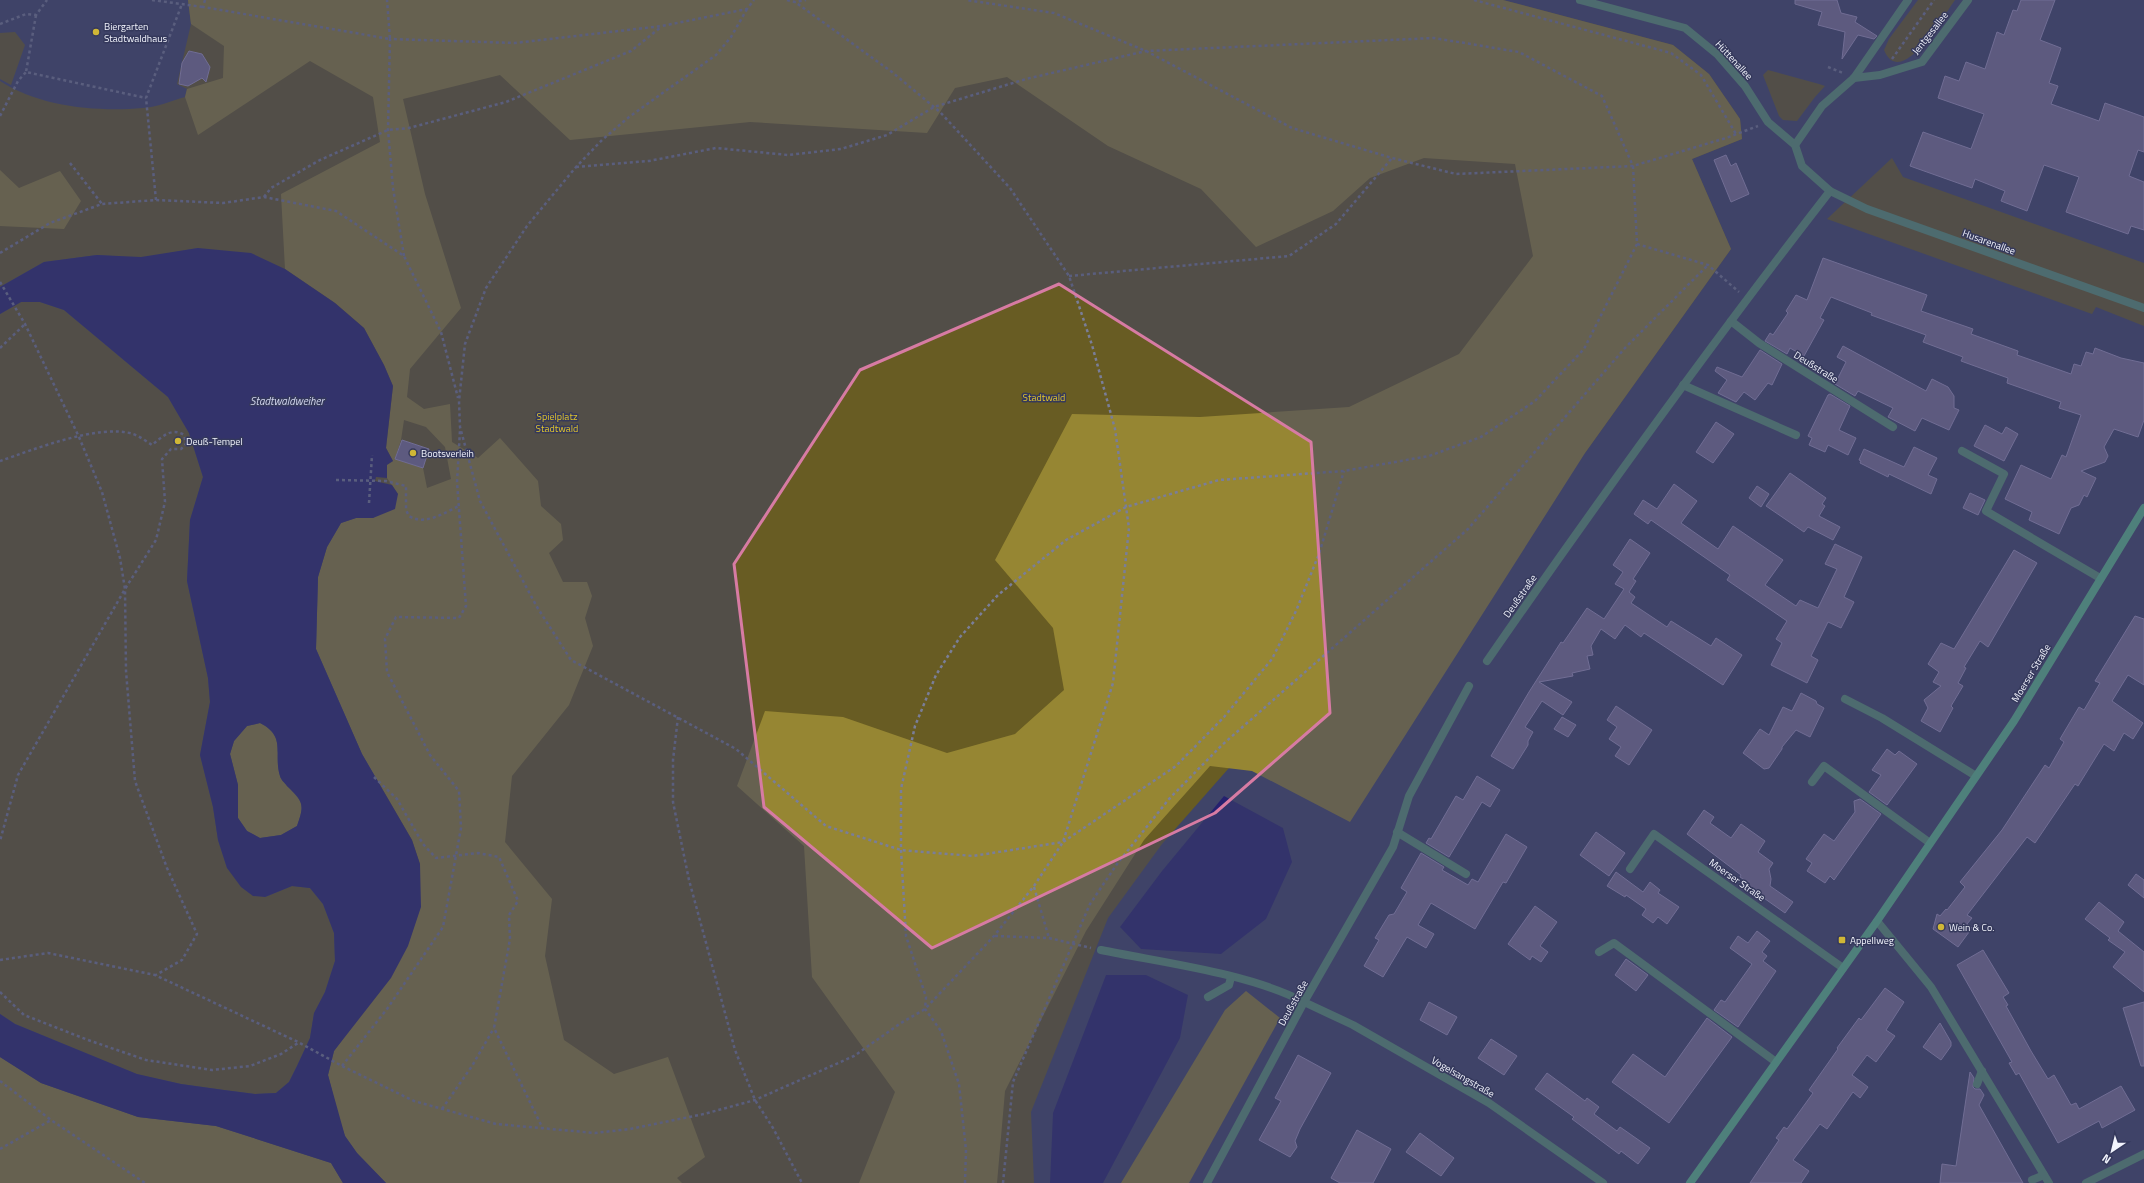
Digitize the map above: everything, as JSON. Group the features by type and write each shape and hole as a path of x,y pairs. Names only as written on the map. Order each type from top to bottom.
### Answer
{"main road":[{"name":"Moerser Straße","path":"1690,1183 1877,921 2014,721 2144,508"}],"street":[{"name":"Hüttenallee","path":"1580,0 1685,28 1691,32 1718,55 1745,86 1768,122 1795,145"},
{"path":"1830,191 1802,166 1795,145 1822,106 1854,78 1908,0"},
{"name":"Jentgesallee","path":"1854,78 1880,75 1922,62 1968,0"},
{"name":"Deußstraße","path":"1487,661 1573,536 1683,385 1746,299 1830,191"},
{"name":"Husarenallee","path":"1830,191 1867,210 2144,308"},
{"name":"Deußstraße","path":"1731,320 1759,343 1893,427"},
{"path":"1683,385 1796,435"},
{"path":"1962,451 2004,474 1986,511 2100,578"},
{"name":"Deußstraße","path":"1207,1183 1304,1002 1392,847 1409,796 1470,686"},
{"path":"1845,699 1882,718 1976,776"},
{"path":"1812,782 1824,766 1930,843"},
{"path":"1397,832 1466,874"},
{"name":"Moerser Straße","path":"1630,869 1654,834 1843,968"},
{"path":"1877,921 1931,987 2049,1183"},
{"path":"1599,952 1614,943 1776,1062"},
{"name":"Vogelsangstraße","path":"1101,950 1231,977 1293,996 1353,1025 1489,1103 1603,1183"},
{"path":"1208,997 1229,985 1231,977"},
{"path":"1977,1084 1982,1071"},
{"path":"2086,1183 2144,1154"},
{"path":"2032,1180 2044,1175"}],"path":[{"path":"0,116 18,81 26,72 36,15 47,0"},
{"path":"152,0 203,7 390,39 515,43 662,26 747,9"},
{"path":"203,7 205,0"},
{"path":"387,0 390,39 388,130 393,188 404,256 441,332 459,401"},
{"path":"342,1066 387,1009 443,927 461,828 459,791 430,755 387,672 385,639 396,617 459,618 466,606 457,482 460,427 459,401 465,344 486,288 527,226 576,167 602,140 629,117 716,55 730,37 754,0"},
{"path":"0,960 48,953 155,975 298,1042 342,1066 414,1101 496,1124 543,1130 595,1133 630,1129 704,1114 755,1100 854,1056 901,1023 925,1009 994,936 1034,886 1063,842 1113,683 1129,528 1115,429 1092,345 1069,276 1010,188 934,107 892,72 795,2 787,0"},
{"path":"795,2 806,0"},
{"path":"966,0 1054,13 1146,51 1292,128 1392,158 1456,174 1633,166 1736,134 1768,122"},
{"path":"1474,0 1671,53 1701,75 1736,134"},
{"path":"1880,75 1934,0"},
{"path":"156,200 146,98 182,4"},
{"path":"0,24 26,14 36,15"},
{"path":"264,197 271,188 320,160 388,130 409,128 506,102 631,51 662,26"},
{"path":"576,167 649,161 716,148 788,155 841,149 887,135 934,107 1026,79 1146,51 1434,38 1519,52 1602,96 1633,166 1637,244 1584,349 1535,401 1481,437 1429,456 1344,471 1219,480 1126,507 1066,540 998,595 960,637 936,675 915,726 901,789 906,936 926,997 925,1009 941,1031 959,1084 966,1150 965,1183"},
{"path":"26,72 146,98"},
{"path":"1069,276 1289,256 1336,224 1392,158"},
{"path":"70,163 102,204"},
{"path":"0,253 50,223 102,204 156,200 223,203 264,197 336,211 404,256"},
{"path":"1637,244 1708,265 1746,299"},
{"path":"1003,1183 1013,1082 1094,898 1117,864 1169,799 1222,745 1468,529 1625,348 1708,265"},
{"path":"0,282 25,324 79,437 102,492 120,558 125,589 126,671 135,781 167,868 197,934 182,960 155,975"},
{"path":"0,348 25,324"},
{"path":"460,427 480,501 537,607 571,660 736,749 826,826 902,850 973,856 1063,842 1176,766 1224,717 1272,659 1296,611 1319,554 1344,471"},
{"path":"0,461 59,442 110,431 133,434 152,445 169,432 179,432 184,435 186,444 181,449 171,449 162,459 165,502 156,540 125,589 18,775 0,841"},
{"path":"369,503 372,455"},
{"path":"336,480 386,481 406,486 406,510 408,516 415,520 427,519 459,506"},
{"path":"678,717 673,760 673,802 679,838 735,1050 755,1100 773,1128 802,1183"},
{"path":"374,777 397,799 422,844 436,858 478,852 499,857 518,901 508,915 510,939 504,982 494,1028 472,1066 442,1109"},
{"path":"1034,886 1049,938"},
{"path":"994,936 1049,938 1101,950"},
{"path":"0,992 24,1015 88,1040 146,1060 212,1070 256,1063 281,1054 298,1042"},
{"path":"494,1028 543,1130"},
{"path":"0,1081 51,1120 145,1183"},
{"path":"0,1149 51,1120"}],"highlighted area":[{"path":"1059,284 1311,442 1330,713 1215,813 932,948 764,807 734,564 860,370"}],"green space":[{"name":"Stadtwald","path":"188,0 1503,0 1673,45 1709,74 1740,119 1742,139 1692,159 1731,249 1585,453 1236,760 1162,844 1108,918 1031,1112 1034,1183 386,1183 375,477 198,248 141,258 97,255 44,262 0,287 0,81 33,97 69,106 88,108 125,109 148,107 185,97 187,89 177,84 191,24"},
{"path":"1918,0 1955,0 1922,46 1911,56 1901,62 1891,60 1884,50 1889,39"},
{"path":"15,32 25,45 11,85 0,79 0,33"},
{"path":"1768,70 1825,86 1797,121 1783,120 1779,116 1763,75"},
{"path":"1892,158 1903,177 2144,263 2144,326 2096,307 2092,314 1827,219"},
{"path":"21,302 40,302 64,310 168,397 189,433 203,477 190,520 187,581 208,678 210,702 200,755 213,807 218,840 227,868 265,897 292,886 310,888 323,904 334,933 335,961 325,992 314,1014 310,1038 289,1082 276,1093 255,1094 224,1090 181,1084 136,1074 15,1024 0,1014 0,314"}],"shaded area":[{"path":"188,0 1503,0 1673,45 1709,74 1740,119 1742,139 1692,159 1731,249 1585,453 1350,822 1252,771 1210,766 1144,840 1086,931 1005,1091 997,1183 859,1183 895,1092 812,977 804,846 737,786 765,711 843,717 947,753 1015,734 1064,690 1053,628 995,560 1072,414 1200,417 1349,407 1459,354 1533,256 1515,164 1424,158 1370,178 1333,211 1256,247 1201,189 1108,146 1007,77 955,88 927,133 750,122 570,140 500,75 403,99 425,194 461,308 410,369 407,397 424,409 450,404 452,442 478,458 500,438 538,481 541,506 561,524 563,540 549,553 563,582 587,582 592,596 585,618 593,646 569,705 512,776 505,842 552,899 545,956 564,1040 614,1074 668,1057 705,1157 677,1178 682,1183 386,1183 357,1153 345,1136 328,1075 334,1051 344,1037 420,864 412,840 362,754 316,649 318,577 327,547 341,523 356,518 373,518 398,494 387,478 386,465 393,461 386,448 393,386 384,365 364,328 335,303 285,269 281,194 380,142 373,97 310,61 198,135 185,97 187,89 223,78 224,46 191,24","holes":["404,420 426,427 445,447 451,479 427,488 423,468 395,459 401,440"]},
{"path":"0,170 19,188 60,171 81,201 64,229 0,226"},
{"path":"260,723 274,734 278,746 278,768 282,780 299,800 302,808 297,826 281,835 260,838 247,831 238,818 238,785 230,754 234,741 247,726"},
{"path":"1246,991 1280,1018 1189,1183 1121,1183 1225,1010"},
{"path":"0,1057 41,1083 138,1117 216,1126 331,1163 343,1183 0,1183"}],"water":[{"name":"Stadtwaldweiher","path":"198,248 251,253 285,269 335,303 364,328 384,365 393,386 386,448 393,461 387,465 387,478 376,477 375,481 392,485 398,494 395,509 373,518 356,518 341,523 327,547 318,577 316,649 362,754 412,840 420,864 421,907 408,946 391,978 334,1051 328,1075 345,1136 357,1153 386,1183 343,1183 331,1163 216,1126 138,1117 41,1083 0,1057 0,1014 15,1024 137,1074 181,1084 224,1090 255,1094 276,1093 289,1082 310,1038 314,1013 325,992 335,961 334,933 323,904 310,888 292,886 265,897 253,896 241,887 227,868 218,840 213,807 200,755 210,702 208,678 187,581 190,520 203,477 189,433 168,397 64,310 40,302 21,302 0,314 0,287 44,262 97,255 141,257","holes":["260,723 274,734 278,746 278,768 282,780 299,799 302,808 297,826 281,835 260,838 247,831 238,818 238,785 230,754 234,741 247,726"]},
{"path":"1224,796 1283,828 1292,862 1266,919 1221,954 1141,949 1120,927 1162,871"},
{"path":"1106,975 1146,975 1188,995 1180,1038 1103,1183 1050,1183 1053,1113"}],"building":[{"path":"1795,0 1837,0 1841,13 1857,17 1855,22 1877,36 1874,39 1858,35 1842,59 1845,32 1818,25 1822,12 1795,4"},
{"path":"2021,0 2055,0 2040,40 2061,48 2049,83 2058,86 2051,104 2099,121 2105,103 2144,117 2144,152 2138,150 2129,176 2144,182 2144,230 2131,226 2128,234 2066,212 2079,177 2044,165 2027,211 2001,201 2005,191 1975,179 1972,188 1910,166 1923,132 1971,149 1984,114 1938,98 1945,76 1959,81 1966,62 1985,69 1997,32 2004,35 2013,10 2017,11"},
{"path":"189,51 202,54 210,67 206,82 202,78 188,86 179,84 182,63"},
{"path":"1726,155 1731,166 1736,163 1749,194 1731,202 1714,160"},
{"path":"1823,258 1927,295 1921,311 1973,329 1971,334 2018,351 2017,355 2071,374 2074,364 2081,366 2086,352 2093,354 2095,348 2121,358 2144,363 2144,420 2138,437 2114,429 2104,447 2108,456 2105,462 2081,471 2096,478 2087,497 2084,495 2079,505 2071,508 2059,534 2029,520 2032,512 2005,499 2021,465 2051,479 2062,455 2066,457 2081,415 2059,408 2061,402 2007,383 2008,378 1961,361 1963,357 1923,342 1926,335 1871,315 1872,313 1831,297 1820,318 1824,320 1804,356 1790,348 1787,354 1765,341 1770,333 1773,335 1788,313 1786,311 1796,295 1807,300"},
{"path":"1843,346 1926,391 1932,379 1948,387 1954,396 1954,408 1959,410 1949,430 1922,418 1915,431 1888,417 1893,408 1858,391 1855,396 1835,384 1846,362 1837,357"},
{"path":"1760,350 1782,364 1772,385 1768,383 1755,400 1744,392 1736,402 1718,393 1727,380 1715,371 1717,367 1742,377"},
{"path":"1830,394 1850,406 1839,430 1856,438 1848,455 1828,445 1825,452 1809,445 1812,438 1808,436 1828,395"},
{"path":"1716,422 1734,434 1713,463 1696,452"},
{"path":"1985,425 2002,434 2006,427 2018,434 2004,461 1974,446"},
{"name":"Bootsverleih","path":"402,440 429,449 423,468 395,459"},
{"path":"1914,447 1937,458 1928,475 1937,479 1931,494 1889,474 1888,477 1860,463 1861,461 1859,460 1864,449 1904,467"},
{"path":"1790,473 1826,498 1822,504 1825,506 1819,516 1840,527 1833,540 1808,527 1804,532 1766,506"},
{"path":"1674,484 1697,501 1681,523 1718,549 1733,526 1783,560 1765,585 1796,606 1800,600 1818,608 1837,569 1825,564 1835,544 1862,557 1844,597 1854,602 1841,628 1828,622 1811,656 1818,660 1807,683 1771,665 1782,643 1776,639 1787,621 1727,580 1730,575 1651,520 1648,524 1634,514 1643,500 1657,509"},
{"path":"1757,486 1769,494 1761,507 1749,498"},
{"path":"1970,493 1985,500 1978,515 1963,508"},
{"path":"1630,539 1650,553 1633,579 1636,581 1629,592 1635,597 1631,603 1667,627 1671,621 1711,646 1716,638 1742,655 1723,685 1644,633 1641,637 1625,625 1615,639 1601,629 1591,646 1593,655 1587,656 1590,669 1572,673 1573,676 1539,682 1572,702 1563,715 1542,701 1525,727 1533,732 1528,741 1528,745 1513,769 1491,756 1561,642 1563,643 1587,608 1604,619 1624,589 1615,584 1623,572 1613,565"},
{"path":"2014,550 2037,563 1988,647 1980,641 1964,667 1966,668 1958,683 1963,686 1951,706 1953,708 1940,732 1921,721 1928,708 1924,700 1941,686 1933,682 1939,672 1928,664 1941,643 1954,649"},
{"path":"2135,616 2144,619 2144,685 2128,675 2112,701 2143,723 2133,739 2124,733 2114,751 2104,744 2078,786 2075,784 2035,843 2027,837 1967,915 1972,918 1967,924 1972,928 1958,947 1933,929 1937,914 1940,916 1946,909 1947,910 1965,887 1960,882 2002,830 2045,765 2049,768 2064,742 2060,739 2079,707 2084,710 2100,683 2095,681"},
{"path":"1801,693 1816,701 1817,704 1824,708 1810,737 1796,730 1782,747 1769,768 1764,769 1743,753 1760,729 1769,735 1783,707 1792,711"},
{"path":"1616,706 1652,730 1629,765 1615,756 1621,747 1609,739 1617,727 1607,720"},
{"path":"1562,717 1576,725 1568,737 1554,729"},
{"path":"1887,749 1895,755 1899,751 1917,764 1887,805 1869,792 1881,775 1872,770"},
{"path":"1477,776 1500,790 1490,807 1482,802 1449,857 1426,843 1429,838 1431,839 1456,796 1463,800"},
{"path":"1860,799 1881,814 1834,880 1830,876 1825,883 1807,871 1812,863 1806,859 1824,834 1834,841 1855,812 1854,801"},
{"path":"1704,810 1714,817 1710,823 1731,838 1741,824 1765,841 1758,852 1773,863 1769,869 1771,879 1770,886 1793,902 1785,913 1744,884 1746,881 1740,877 1741,875 1687,834"},
{"path":"1596,832 1625,853 1609,876 1580,855"},
{"path":"1506,834 1527,847 1506,883 1503,882 1475,929 1431,903 1418,925 1434,934 1426,948 1407,937 1383,977 1364,966 1379,940 1375,938 1389,915 1394,914 1407,892 1401,888 1421,853 1444,867 1442,870 1468,885 1472,879 1478,882"},
{"path":"1616,872 1643,892 1650,882 1660,890 1658,893 1679,907 1667,924 1658,917 1653,923 1642,915 1646,909 1626,895 1625,897 1607,886"},
{"path":"2136,874 2144,880 2144,898 2128,885"},
{"path":"2099,902 2124,922 2118,931 2144,952 2144,992 2113,967 2125,952 2108,940 2110,938 2085,919"},
{"path":"1535,906 1557,922 1540,946 1548,952 1541,962 1532,956 1530,960 1508,944"},
{"path":"1757,931 1770,941 1762,952 1767,956 1763,961 1776,971 1738,1027 1714,1010 1721,1000 1725,1002 1752,964 1730,948 1738,936 1748,943"},
{"path":"1983,950 2009,993 2003,997 2008,1005 2006,1006 2031,1051 2048,1079 2054,1075 2071,1105 2076,1103 2079,1109 2121,1086 2135,1110 2102,1128 2099,1121 2058,1143 2019,1073 2016,1075 2009,1063 2012,1062 1957,965"},
{"path":"1626,959 1648,975 1636,991 1615,975"},
{"path":"1885,988 1904,1002 1886,1030 1895,1036 1876,1062 1867,1055 1852,1075 1868,1087 1860,1098 1853,1092 1827,1129 1820,1124 1793,1160 1809,1171 1801,1183 1750,1183 1779,1140 1776,1138 1784,1127 1787,1129 1813,1093 1809,1090 1838,1049 1837,1048 1859,1018 1861,1020"},
{"path":"1429,1002 1457,1017 1447,1035 1420,1020"},
{"path":"2144,1002 2144,1066 2141,1066 2123,1008"},
{"path":"1707,1018 1732,1037 1669,1123 1612,1082 1633,1054 1665,1077"},
{"path":"1940,1023 1951,1042 1951,1046 1941,1060 1923,1047"},
{"path":"1491,1039 1517,1056 1504,1075 1478,1058"},
{"path":"1298,1055 1331,1073 1300,1129 1295,1141 1297,1147 1290,1157 1259,1140 1281,1101 1275,1098"},
{"path":"1970,1072 1974,1078 1973,1087 1975,1089 1980,1089 1984,1095 1979,1105 2023,1183 1940,1183 1942,1164 1956,1166"},
{"path":"1547,1073 1585,1101 1587,1098 1599,1107 1594,1114 1617,1131 1620,1127 1650,1148 1638,1164 1621,1151 1619,1154 1572,1119 1574,1117 1535,1089"},
{"path":"1357,1130 1391,1149 1373,1183 1340,1183 1331,1178"},
{"path":"1420,1133 1454,1158 1441,1176 1406,1152"}],"place":[{"name":"Biergarten Stadtwaldhaus","path":"96,32"},
{"name":"Deuß-Tempel","path":"178,441"},
{"name":"Bootsverleih","path":"413,453"},
{"name":"Wein & Co.","path":"1941,927"},
{"name":"Appellweg","path":"1842,940"}],"park label":[{"name":"Spielplatz Stadtwald","path":"557,422"}]}
